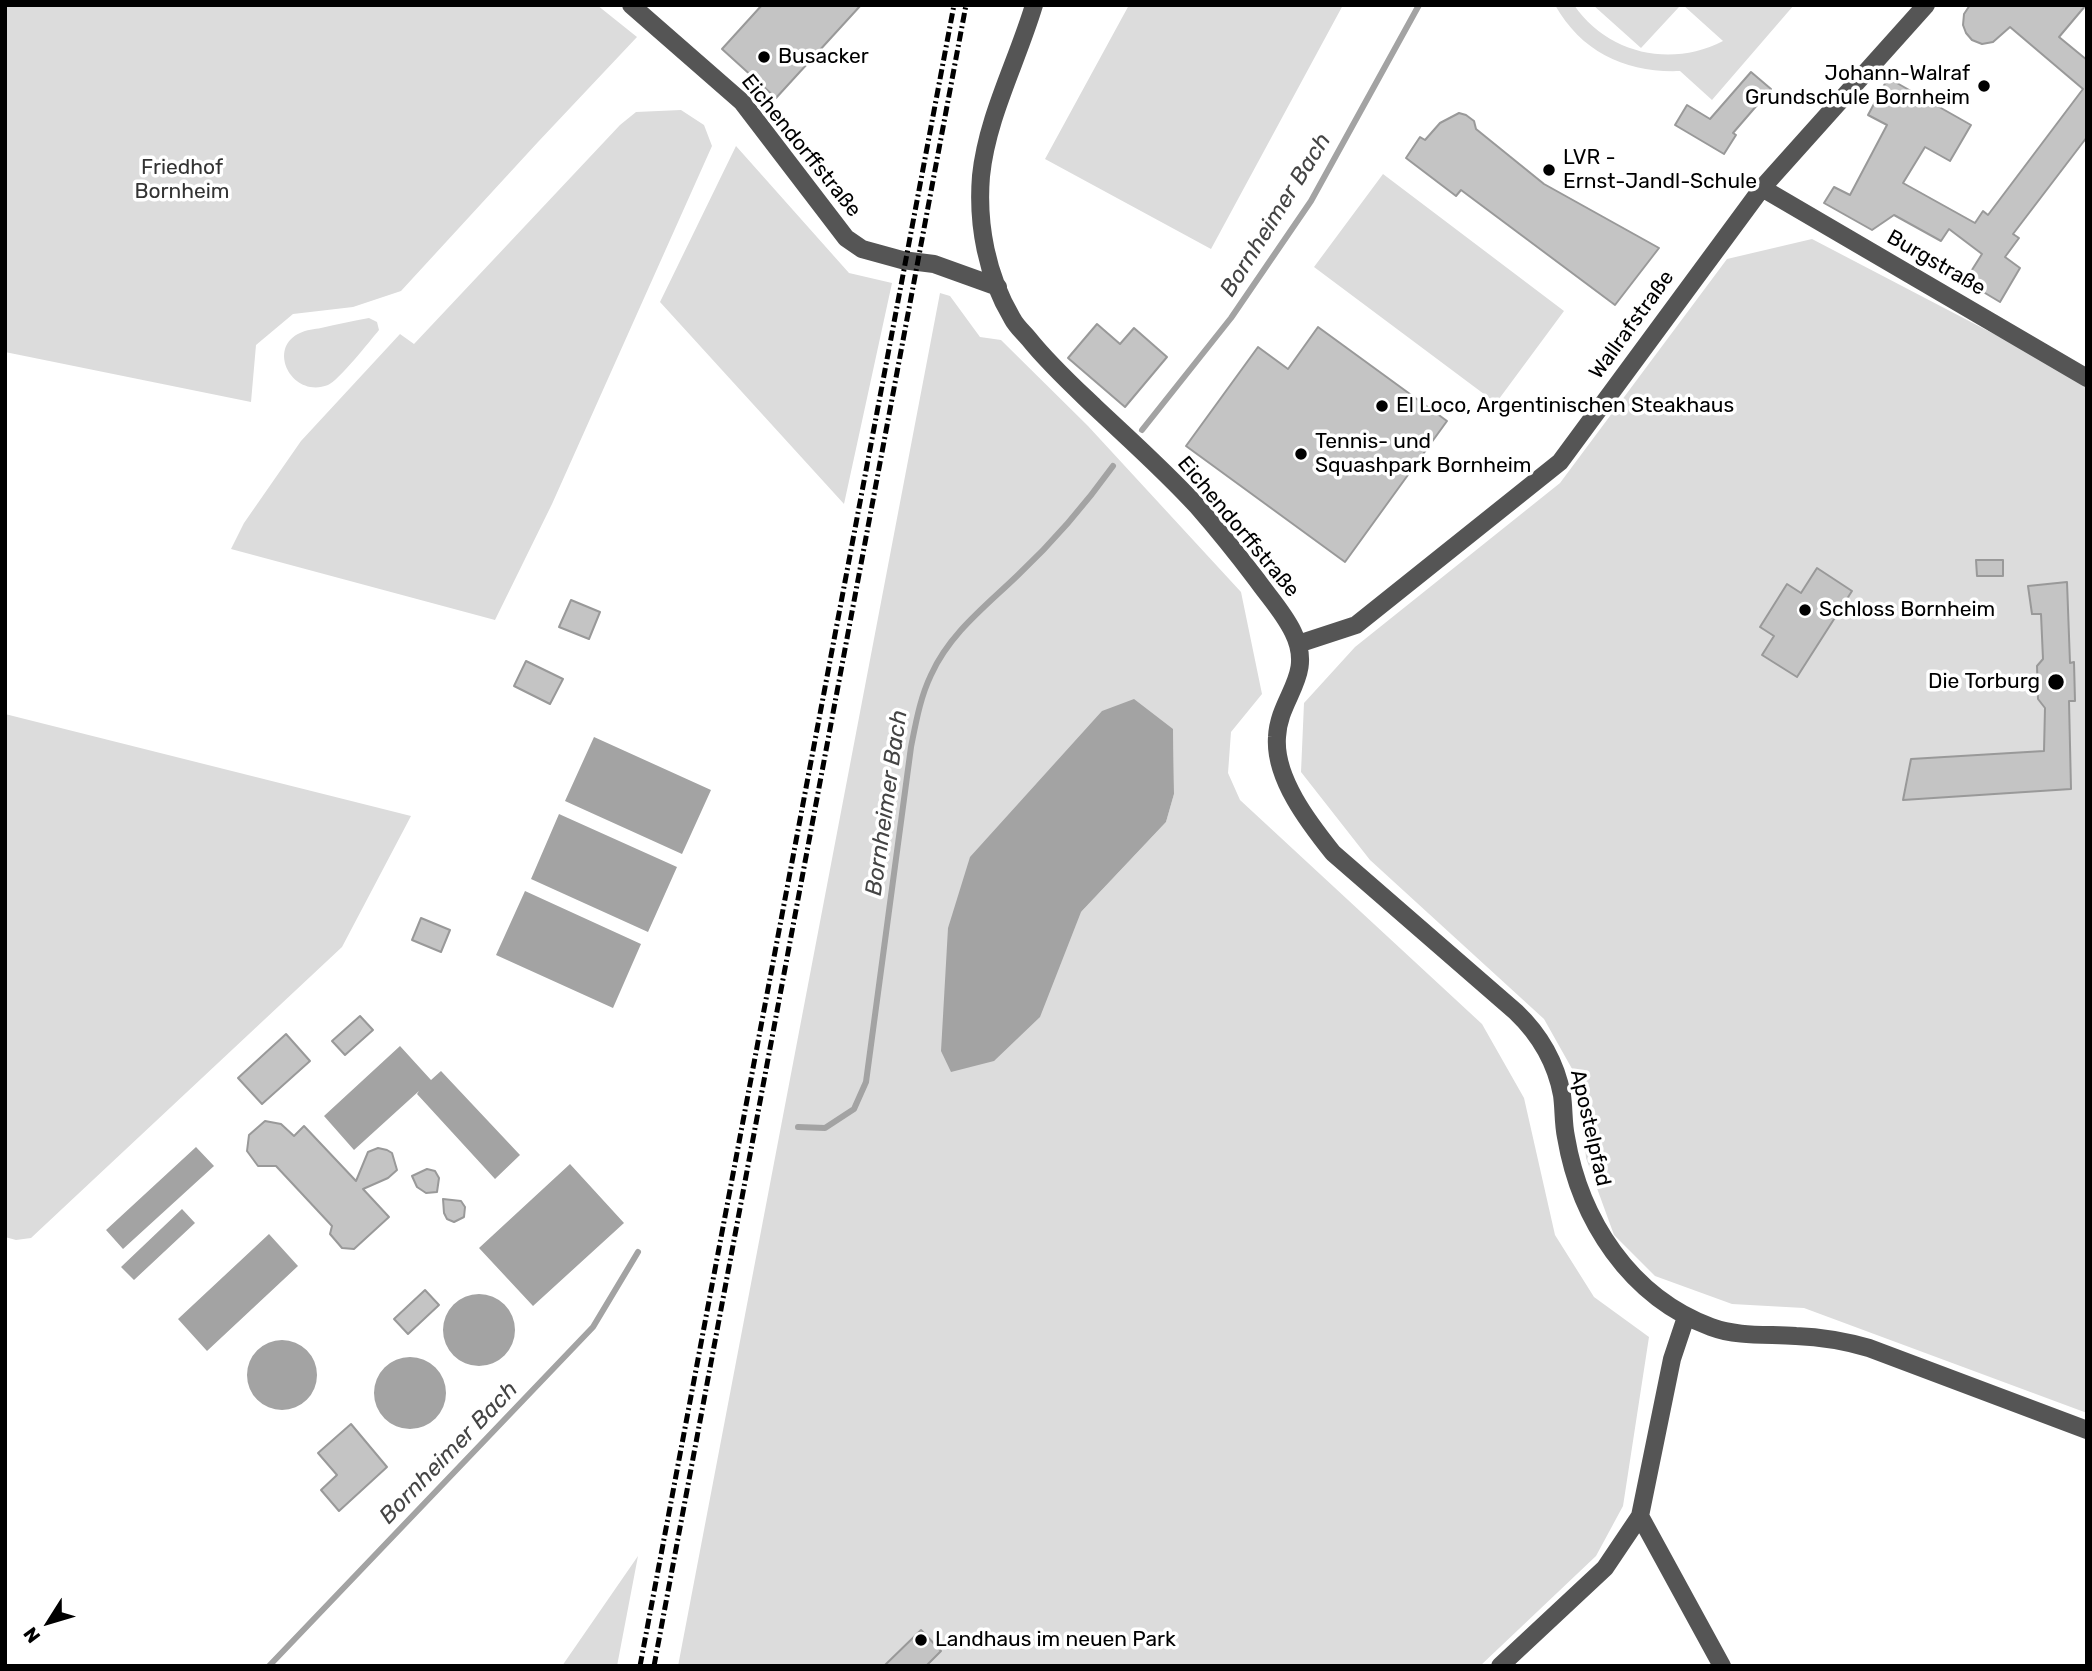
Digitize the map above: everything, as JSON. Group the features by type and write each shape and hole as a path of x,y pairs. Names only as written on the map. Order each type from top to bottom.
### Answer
{"street":[{"name":"Eichendorffstraße","path":"631,5 742,102 846,238 862,249 902,260 934,264 998,287"},
{"name":"Eichendorffstraße","path":"1034,5 985,146 981,177 980,216 988,259 998,287 1013,319 1048,363 1150,459 1205,516 1273,601 1287,621 1298,645"},
{"name":"Wallrafstraße","path":"1298,645 1356,625 1560,462 1762,188 1926,5"},
{"name":"Burgstraße","path":"1762,188 2087,378"},
{"name":"Apostelpfad","path":"1298,645 1300,673 1281,715 1277,737 1278,760 1293,795 1312,827 1333,853 1516,1012 1535,1033 1558,1079 1571,1161 1584,1203 1614,1256 1640,1284 1686,1317 1712,1328 1728,1332 1846,1341 2087,1430"},
{"path":"1500,1666 1605,1568 1640,1516 1672,1359 1686,1317"},
{"path":"1640,1516 1722,1666"}],"green space":[{"name":"Friedhof Bornheim","path":"5,5 597,5 637,37 401,291 353,307 293,314 256,345 251,402 5,352"},
{"path":"1129,5 1343,5 1211,249 1045,159"},
{"path":"1555,5 1574,5 1588,22 1622,45 1642,52 1683,54 1723,41 1683,5 1794,5 1712,100 1680,71 1661,71 1624,64 1592,48 1578,36"},
{"path":"1593,5 1678,5 1679,7 1641,48"},
{"path":"681,110 704,125 712,146 552,504 495,620 231,549 244,523 301,441 400,334 414,344 620,125 636,112"},
{"path":"736,146 849,273 892,283 844,504 660,302"},
{"path":"1383,174 1564,311 1496,403 1314,267"},
{"path":"1812,239 2038,357 2087,386 2087,1413 1804,1308 1732,1304 1655,1276 1614,1235 1586,1158 1580,1083 1544,1019 1370,860 1301,772 1304,703 1355,647 1560,483 1727,259"},
{"path":"940,293 950,296 980,337 1001,340 1088,426 1241,592 1262,694 1231,732 1228,773 1240,800 1482,1024 1524,1098 1555,1235 1594,1297 1649,1337 1623,1506 1596,1556 1480,1666 678,1666","holes":["1173,729 1174,794 1166,822 1081,912"]},
{"path":"369,318 377,322 379,330 333,382 315,387 294,379 284,360 285,349 290,340 310,330"},
{"path":"5,714 411,816 342,947 31,1238 16,1240 5,1237"},
{"path":"638,1556 617,1666 562,1666"}],"shaded area":[{"path":"1134,699 1173,729 1174,794 1166,822 1081,912 1040,1017 994,1061 951,1072 941,1051 948,928 970,857 1102,711"},
{"path":"594,737 711,790 682,854 565,801"},
{"path":"559,814 677,867 648,932 531,879"},
{"path":"525,891 641,944 613,1008 496,955"},
{"path":"400,1046 431,1080 441,1071 520,1155 495,1179 417,1094 419,1091 354,1150 324,1116"},
{"path":"196,1147 214,1166 123,1249 106,1230"},
{"path":"570,1164 624,1223 533,1306 479,1248"},
{"path":"182,1209 195,1223 134,1280 121,1267"},
{"path":"269,1234 298,1266 207,1351 178,1319"},
{"path":"479,1294 499,1300 509,1310 515,1330 509,1350 499,1360 479,1366 459,1360 449,1350 443,1330 449,1310 459,1300"},
{"path":"275,1340 289,1340 302,1346 311,1355 317,1375 315,1388 307,1400 289,1410 275,1410 262,1404 253,1395 247,1382 247,1368 253,1355 262,1346"},
{"path":"417,1357 436,1367 444,1379 444,1407 436,1419 424,1427 403,1429 384,1419 376,1407 374,1386 384,1367 396,1359"}],"building":[{"path":"762,5 861,5 776,98 722,49"},
{"path":"1970,5 2086,5 2059,37 2087,60 2087,137 2013,234 2019,238 2005,257 2020,268 2000,302 1965,281 1982,254 1949,229 1941,241 1894,215 1872,230 1824,203 1834,187 1850,195 1887,125 1868,115 1888,78 1971,125 1950,161 1925,147 1903,183 1975,223 1983,211 1988,215 2083,89 2010,27 1993,42 1982,44 1972,40 1963,25 1964,14"},
{"path":"1751,72 1771,89 1733,133 1736,135 1724,154 1675,125 1687,105 1710,119"},
{"path":"1459,113 1474,121 1476,129 1544,184 1659,248 1615,305 1461,190 1456,196 1406,158 1420,137 1425,140 1440,123"},
{"path":"1097,324 1120,344 1134,328 1167,357 1125,407 1068,358"},
{"name":"Tennis- und Squashpark Bornheim","path":"1318,327 1447,421 1345,562 1186,446 1258,347 1288,369"},
{"path":"1976,560 2003,560 2003,576 1977,576"},
{"name":"Schloss Bornheim","path":"1817,568 1852,591 1797,677 1762,655 1774,636 1760,627 1787,584 1801,593"},
{"name":"Die Torburg","path":"2067,582 2070,663 2074,662 2075,701 2069,701 2071,789 1903,800 1911,759 2044,751 2045,708 2038,699 2037,666 2043,659 2041,614 2032,614 2028,586"},
{"path":"571,600 600,612 589,639 559,627"},
{"path":"526,661 563,679 550,704 514,686"},
{"path":"421,918 450,930 441,952 412,940"},
{"path":"360,1016 373,1030 345,1055 332,1041"},
{"path":"286,1034 310,1061 262,1104 238,1078"},
{"path":"265,1121 281,1124 294,1136 304,1126 356,1181 368,1152 378,1148 392,1153 397,1170 388,1178 363,1189 389,1217 354,1249 342,1248 330,1234 332,1226 276,1166 258,1166 247,1151 249,1135"},
{"path":"427,1169 435,1171 439,1178 437,1192 426,1193 417,1187 412,1176"},
{"path":"443,1199 461,1201 465,1207 464,1217 454,1222 447,1219"},
{"path":"425,1290 439,1305 408,1334 394,1319"},
{"path":"351,1424 387,1467 339,1511 321,1490 337,1475 318,1453"},
{"name":"Landhaus im neuen Park","path":"921,1630 941,1651 926,1666 884,1666"}],"waterway":[{"name":"Bornheimer Bach","path":"1142,430 1231,318 1311,201 1419,5"},
{"name":"Bornheimer Bach","path":"798,1127 825,1128 854,1109 866,1082 911,747 921,701 931,675 958,633 1056,536 1113,466"},
{"name":"Bornheimer Bach","path":"269,1666 593,1327 638,1252"}],"railway":[{"path":"640,1666 954,5"},
{"path":"654,1666 966,5"}],"place":[{"name":"Busacker","path":"764,57"},
{"name":"Johann-Walraf Grundschule Bornheim","path":"1984,86"},
{"name":"LVR - Ernst-Jandl-Schule","path":"1549,170"},
{"name":"El Loco, Argentinischen Steakhaus","path":"1382,406"},
{"name":"Tennis- und Squashpark Bornheim","path":"1301,454"},
{"name":"Schloss Bornheim","path":"1805,610"},
{"name":"Die Torburg","path":"2056,682"},
{"name":"Landhaus im neuen Park","path":"921,1640"}]}
